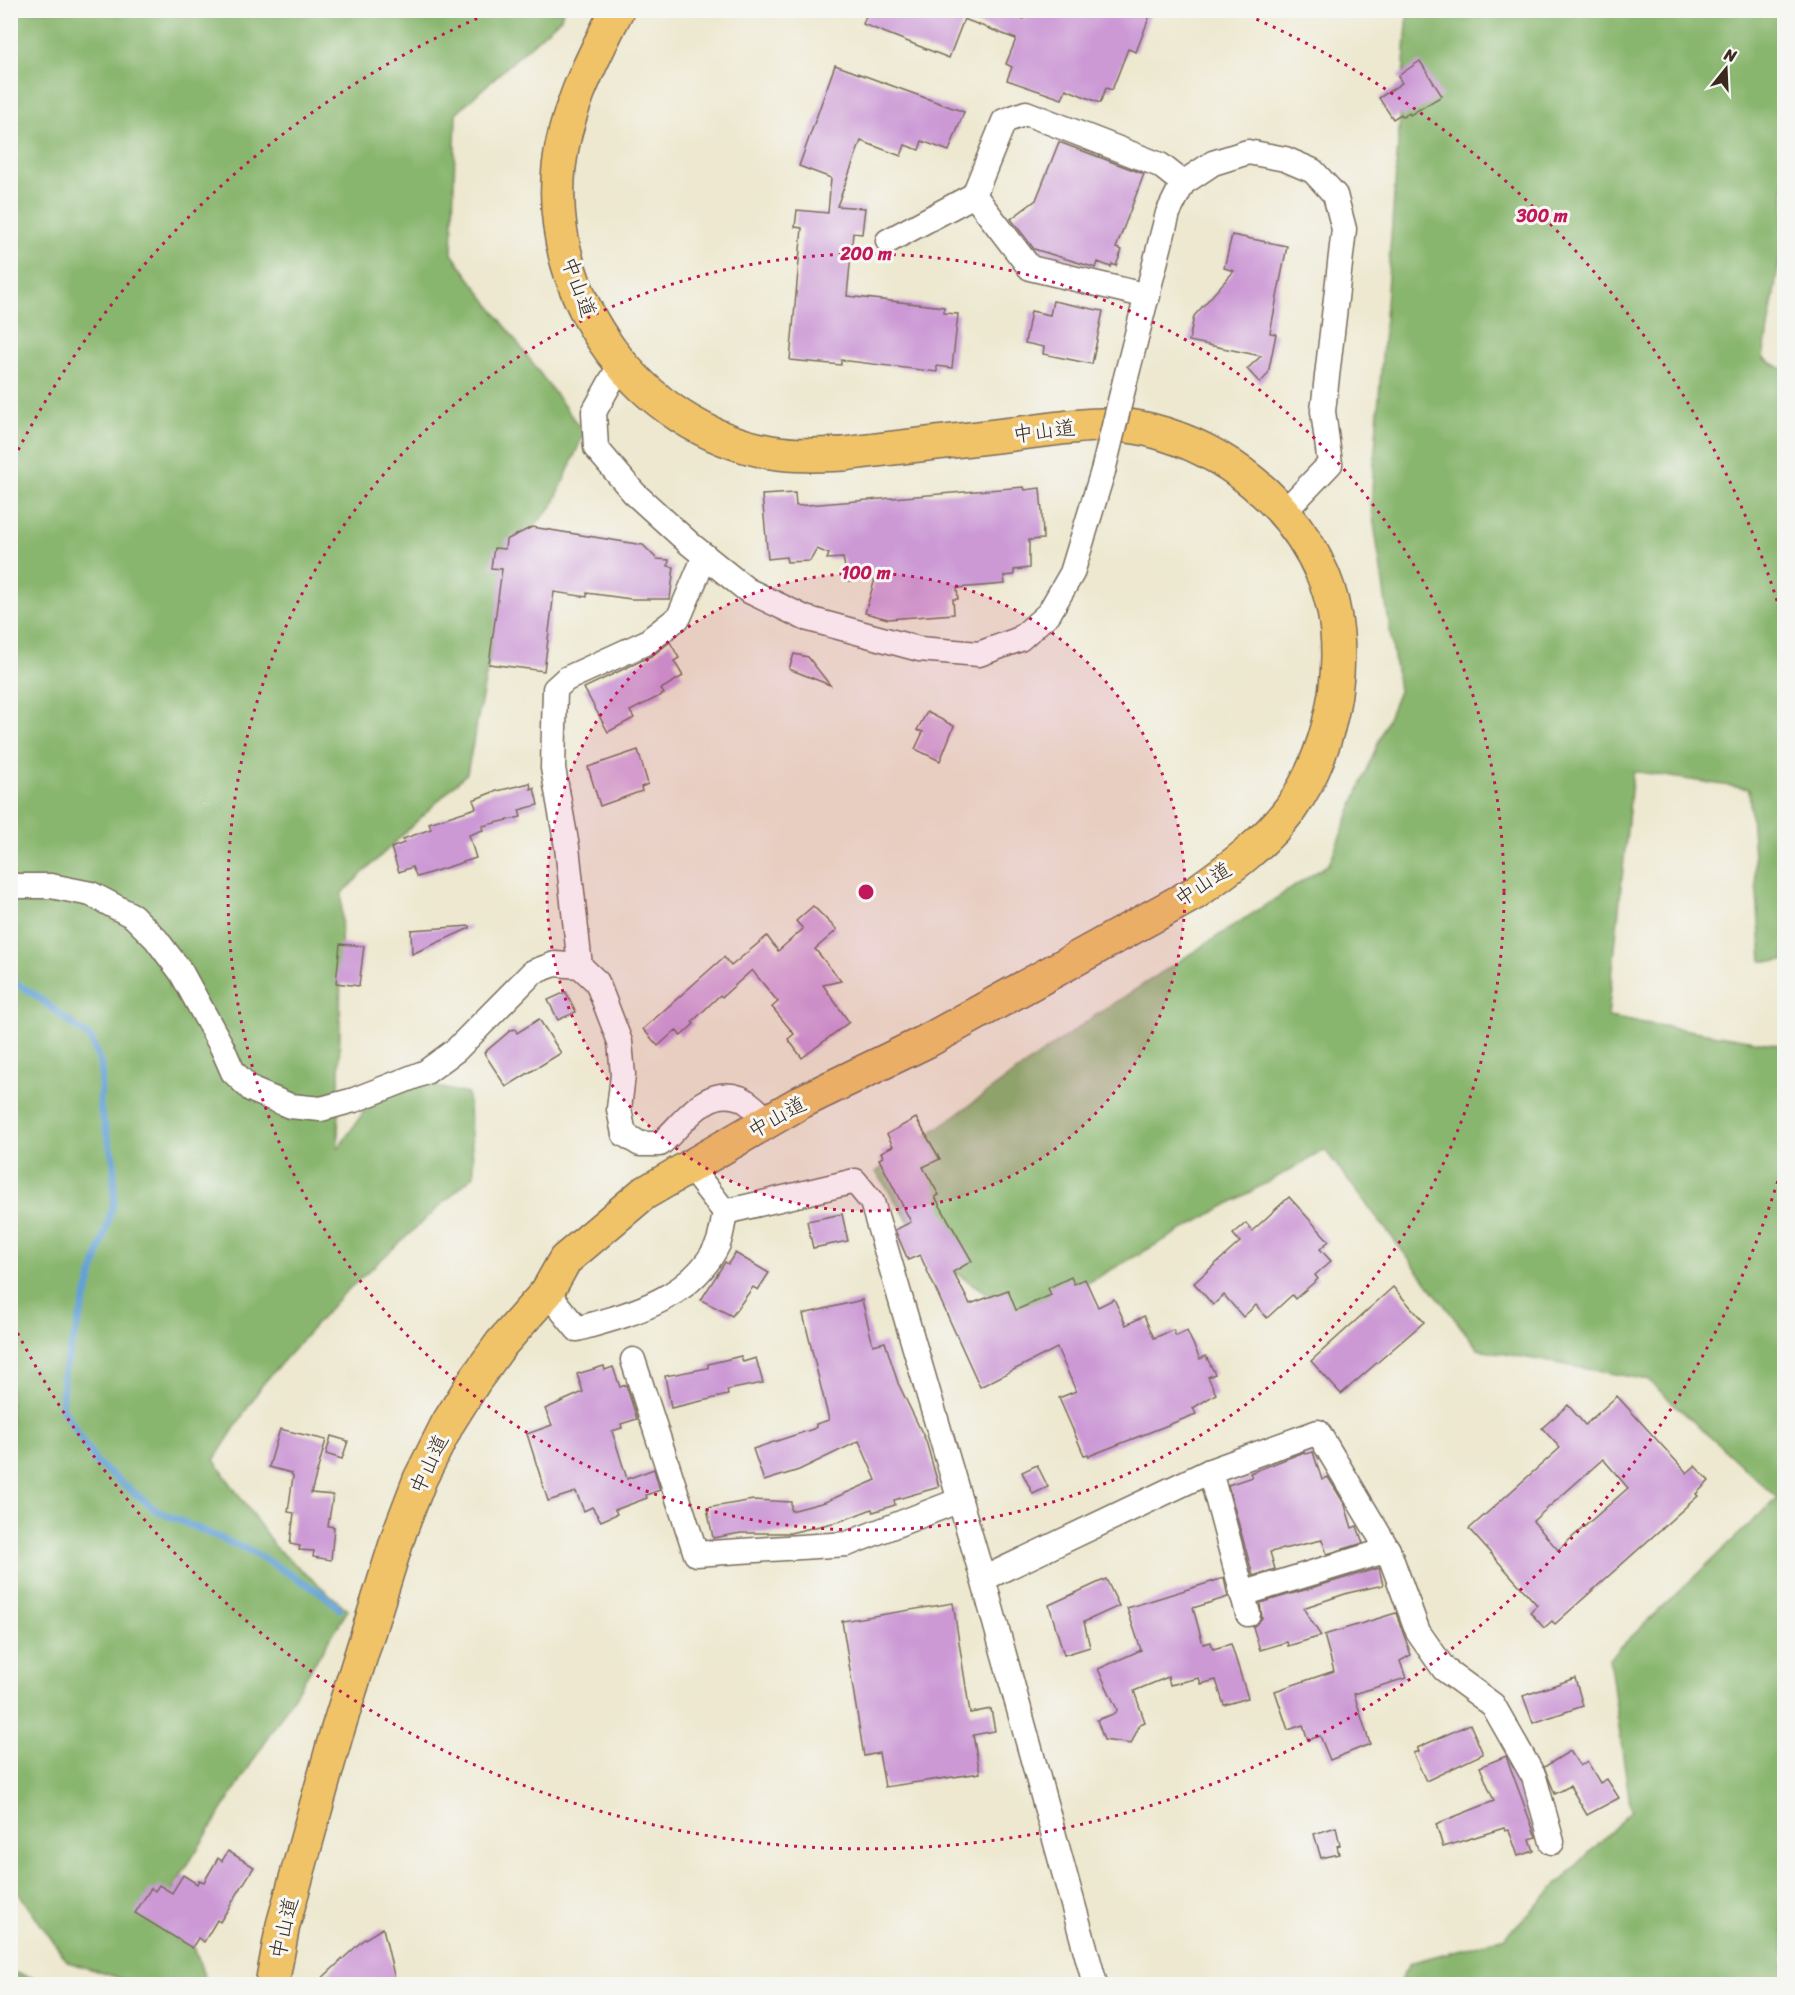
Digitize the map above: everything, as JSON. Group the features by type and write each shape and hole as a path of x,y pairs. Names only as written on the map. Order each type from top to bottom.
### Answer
{"highway":[{"name":"中山道","path":"272,1984 283,1925 328,1764 404,1520 448,1423 501,1344 547,1292 565,1260 644,1194 769,1121 927,1041 1195,892 1248,854 1284,816 1320,755 1337,677 1332,608 1323,576 1284,512 1253,482 1219,456 1186,441 1148,429 1124,426 1086,426 844,454 805,456 771,452 736,443 701,429 663,404 620,365 599,336 581,302 568,262 557,205 559,167 572,110 583,79 617,10"}],"street":[{"path":"888,241 974,195 1004,121 1026,113 1160,165 1184,183"},
{"path":"620,365 594,412 596,448 634,493 747,590 805,618 919,649 979,654 1020,639 1048,613 1072,573 1103,471 1168,213 1184,183 1213,163 1248,152 1285,159 1313,171 1335,195 1344,229 1323,411 1330,464 1284,512"},
{"path":"974,195 1030,268 1148,296"},
{"path":"580,966 567,847 553,768 555,689 567,679 647,642 679,617 705,556"},
{"path":"13,886 51,886 91,894 133,916 156,939 181,972 233,1072 252,1090 290,1106 321,1109 354,1100 426,1072 456,1050 533,972 555,964 580,966 597,982 620,1042 623,1076 619,1109 624,1134 640,1144 660,1144 701,1103 723,1094 741,1098 769,1121"},
{"path":"690,1167 725,1212"},
{"path":"725,1212 855,1181 872,1202 983,1579 1095,1984"},
{"path":"547,1292 577,1329 630,1314 668,1298 695,1276 718,1243 725,1212"},
{"path":"633,1360 696,1554 847,1544 960,1500"},
{"path":"983,1579 1210,1471 1318,1432 1388,1550 1418,1632 1444,1670 1493,1705 1534,1777 1552,1842"},
{"path":"1210,1471 1245,1604 1388,1550"}],"green space":[{"path":"10,11 563,11 561,18 456,113 452,254 584,433 553,505 510,553 467,773 342,893 338,1149 389,1075 468,1094 474,1175 340,1297 262,1385 214,1460 276,1548 348,1610 173,1888 207,1984 138,1984 68,1962 11,1883"},
{"path":"1408,11 1784,11 1784,234 1763,358 1784,370 1784,961 1762,961 1749,789 1633,771 1608,1017 1784,1046 1784,1984 1520,1984 1518,1982 1398,1984 1410,1963 1505,1937 1631,1811 1609,1658 1777,1498 1648,1380 1478,1349 1325,1150 1025,1318 934,1259 876,1172 1093,1017 1329,864 1399,691 1371,503"},
{"path":"11,1972 46,1981 49,1984 11,1984"}],"building":[{"path":"868,10 1002,10 1024,19 1027,10 1152,10 1136,52 1128,49 1112,90 1106,88 1100,103 1066,89 1062,99 1007,80 1012,67 1006,64 1016,39 964,19 949,58 863,24"},
{"path":"1420,61 1442,96 1410,115 1409,113 1403,117 1401,114 1393,119 1379,98 1402,83 1398,76"},
{"path":"835,65 964,112 949,151 922,141 919,150 905,145 901,156 861,141 837,206 865,208 862,234 853,233 847,296 944,307 944,313 958,314 952,368 937,366 937,372 841,360 841,365 790,360 802,228 795,227 797,210 828,213 831,178 799,166"},
{"path":"1059,142 1144,174 1116,248 1122,250 1116,266 1112,264 1111,267 1098,262 1096,268 1034,249 1011,219 1036,200"},
{"path":"1232,235 1287,246 1270,333 1276,334 1268,374 1260,383 1247,369 1261,356 1189,341 1194,316 1234,271 1224,268"},
{"path":"1053,301 1103,311 1092,364 1043,354 1044,347 1025,343 1031,311 1050,315"},
{"path":"1024,487 1025,490 1040,488 1042,512 1043,539 1029,540 1029,568 1014,570 1014,575 1004,576 1005,584 957,588 958,599 953,599 954,614 888,619 865,613 875,579 848,581 843,558 827,559 829,554 817,549 810,561 787,562 786,557 768,559 762,495 795,493 796,506"},
{"path":"532,527 643,545 657,559 669,560 668,566 674,567 670,599 631,599 587,593 587,597 554,592 544,671 489,664 502,569 491,568 494,548 505,549 506,540"},
{"path":"670,642 679,658 674,661 683,676 661,689 664,694 630,711 634,718 608,732 584,688 653,655"},
{"path":"794,654 808,657 830,685 789,669"},
{"path":"927,712 954,726 940,761 915,749 923,732 917,730"},
{"path":"638,750 648,784 641,787 642,791 600,806 588,767"},
{"path":"530,783 531,789 534,788 538,805 519,810 521,817 482,826 483,830 469,835 476,858 417,877 412,867 399,872 391,848 404,843 403,839 431,829 429,823 476,808 473,800 493,792"},
{"path":"813,906 837,930 815,949 841,981 823,985 849,1022 802,1058 788,1039 794,1034 772,1007 778,1002 752,970 722,997 720,995 681,1036 676,1030 658,1046 643,1029 724,957 731,966 767,936 778,951 803,929 796,921"},
{"path":"470,926 470,928 412,954 411,930"},
{"path":"340,944 364,946 359,986 336,983"},
{"path":"566,992 576,1012 558,1020 548,1000"},
{"path":"539,1019 561,1053 506,1087 484,1053 511,1030 515,1029 517,1033"},
{"path":"916,1118 940,1159 923,1167 939,1195 935,1197 972,1261 953,1272 970,1304 1008,1290 1016,1310 1051,1295 1048,1288 1071,1277 1074,1284 1085,1279 1098,1307 1114,1299 1126,1325 1144,1316 1154,1338 1173,1330 1176,1336 1187,1331 1200,1359 1206,1356 1215,1374 1208,1377 1216,1394 1193,1408 1196,1414 1089,1456 1084,1455 1059,1398 1076,1391 1057,1348 980,1387 920,1255 908,1260 895,1230 911,1222 879,1159 883,1157 881,1152 893,1146 887,1134"},
{"path":"1289,1197 1329,1241 1320,1249 1331,1261 1315,1275 1318,1279 1295,1299 1292,1295 1267,1318 1256,1305 1243,1317 1224,1295 1213,1305 1194,1283 1240,1242 1233,1234 1246,1223 1252,1231"},
{"path":"842,1214 848,1241 813,1248 807,1221"},
{"path":"735,1253 769,1273 758,1290 753,1287 732,1316 701,1300 725,1262 728,1264"},
{"path":"1393,1287 1424,1322 1341,1394 1311,1361"},
{"path":"862,1300 873,1345 885,1342 898,1383 926,1441 939,1487 894,1500 895,1505 873,1512 872,1509 841,1521 790,1533 741,1533 713,1538 707,1508 753,1500 791,1502 791,1511 825,1502 876,1480 859,1441 799,1470 764,1481 753,1449 813,1429 816,1424 829,1420 803,1314"},
{"path":"741,1356 743,1362 756,1358 763,1383 727,1390 728,1395 671,1408 665,1376 708,1368 708,1364"},
{"path":"604,1366 605,1370 613,1367 620,1387 626,1385 637,1419 621,1424 622,1428 612,1431 627,1479 654,1469 660,1490 646,1495 647,1498 615,1510 617,1514 601,1521 592,1507 584,1511 576,1492 548,1501 527,1434 552,1425 545,1409 583,1392 577,1374"},
{"path":"1617,1396 1687,1473 1695,1466 1709,1481 1696,1494 1698,1496 1555,1624 1552,1621 1544,1628 1530,1612 1537,1605 1469,1529 1560,1448 1542,1428 1568,1405 1585,1425","holes":["1603,1459 1628,1488 1558,1550 1533,1521"]},
{"path":"280,1429 326,1440 311,1493 333,1495 328,1526 334,1527 331,1560 313,1557 314,1551 299,1550 300,1546 290,1544 294,1513 288,1512 293,1476 291,1473 269,1467"},
{"path":"331,1436 348,1441 342,1459 326,1454"},
{"path":"1304,1452 1305,1454 1313,1452 1322,1480 1328,1477 1345,1505 1352,1528 1357,1526 1363,1543 1327,1554 1322,1540 1270,1552 1275,1569 1253,1576 1228,1485 1252,1477 1250,1473"},
{"path":"1037,1465 1048,1487 1033,1494 1022,1472"},
{"path":"1379,1568 1383,1585 1348,1593 1303,1608 1321,1636 1288,1646 1287,1642 1260,1650 1253,1627 1262,1618 1260,1603"},
{"path":"1224,1578 1228,1597 1193,1608 1203,1644 1211,1642 1213,1649 1231,1644 1248,1698 1224,1705 1216,1680 1201,1684 1199,1678 1170,1685 1168,1677 1134,1691 1145,1722 1140,1724 1131,1744 1104,1740 1097,1720 1116,1713 1117,1709 1098,1669 1141,1650 1127,1608"},
{"path":"1106,1579 1119,1606 1084,1622 1090,1647 1064,1655 1049,1605"},
{"path":"953,1603 970,1713 991,1709 995,1731 973,1735 980,1773 885,1787 879,1753 864,1756 842,1621"},
{"path":"1396,1613 1411,1655 1400,1661 1406,1678 1354,1694 1370,1744 1330,1760 1320,1736 1308,1740 1303,1725 1288,1730 1275,1691 1334,1671 1324,1635"},
{"path":"1575,1678 1583,1706 1533,1723 1523,1696"},
{"path":"1470,1724 1483,1754 1426,1781 1413,1753 1419,1751 1417,1748"},
{"path":"1570,1751 1580,1766 1587,1761 1600,1783 1607,1779 1619,1798 1587,1815 1570,1786 1555,1794 1544,1767"},
{"path":"1506,1756 1536,1837 1530,1839 1534,1851 1518,1856 1509,1830 1505,1831 1504,1828 1443,1847 1436,1824 1494,1801 1480,1767"},
{"path":"1336,1827 1340,1845 1337,1846 1339,1854 1321,1858 1314,1834"},
{"path":"228,1851 254,1867 220,1922 217,1920 204,1942 198,1938 192,1948 135,1913 151,1888 155,1891 159,1885 172,1893 183,1875 197,1884 199,1880 204,1882 218,1858 222,1861"},
{"path":"383,1928 396,1984 316,1984 363,1940"}],"waterway":[{"path":"10,980 34,994 91,1039 102,1068 100,1107 114,1162 114,1201 63,1375 62,1408 97,1463 157,1511 253,1552 323,1594 340,1609"}]}
